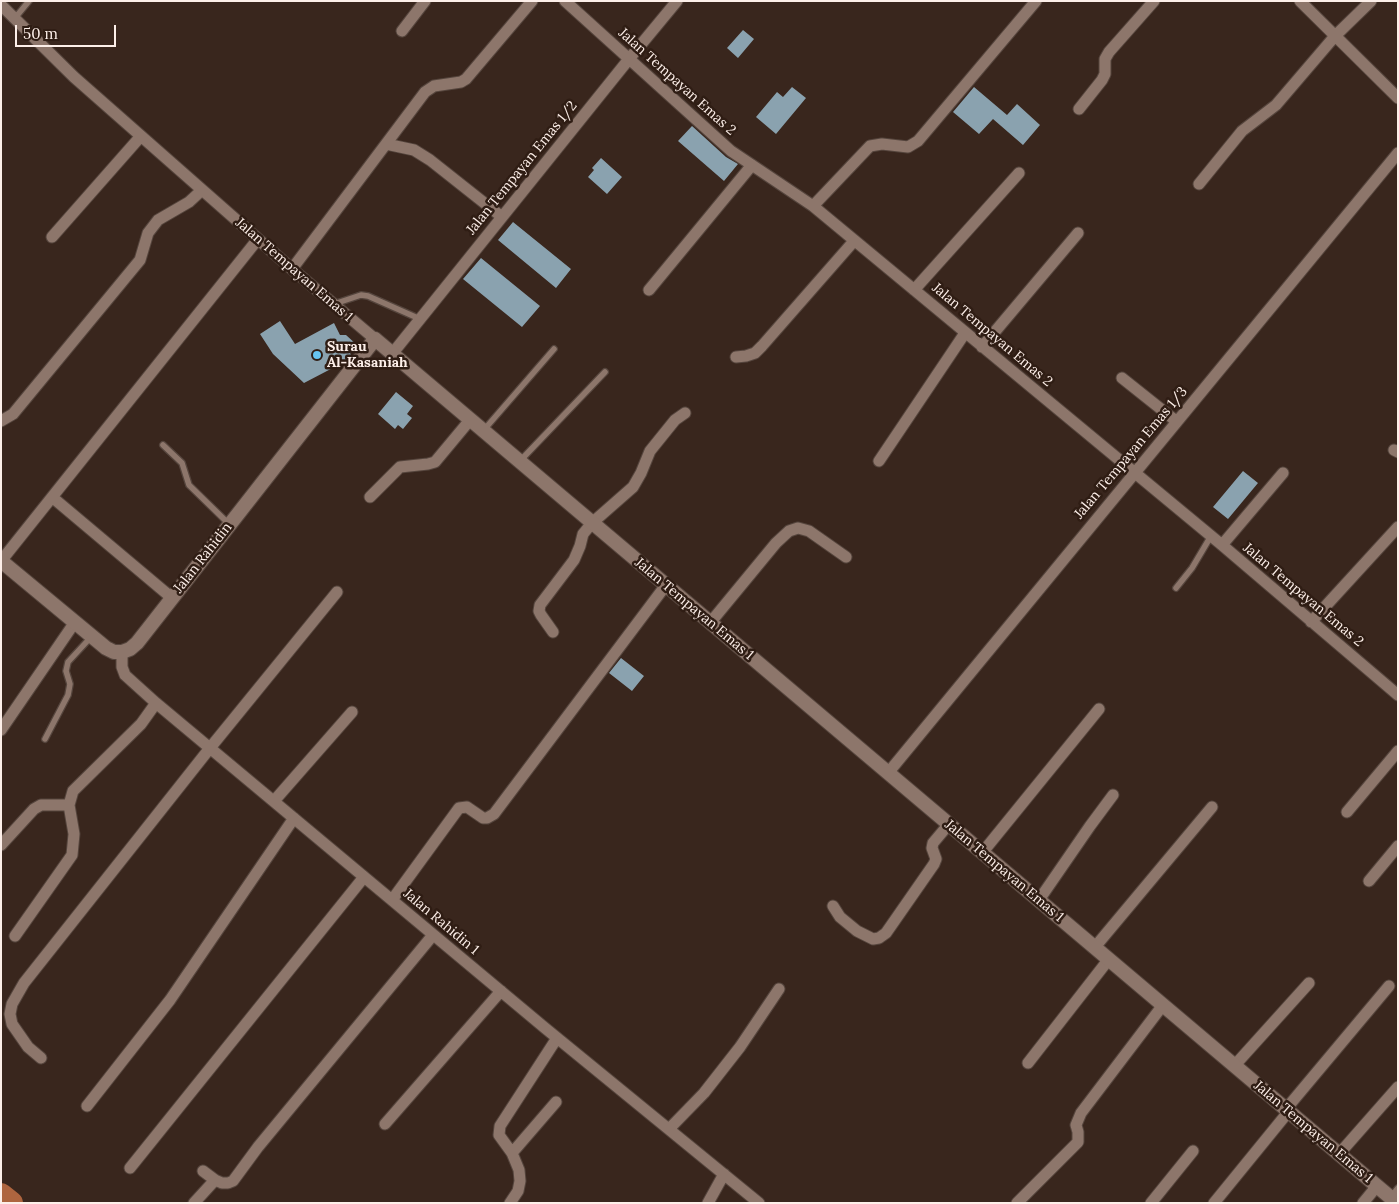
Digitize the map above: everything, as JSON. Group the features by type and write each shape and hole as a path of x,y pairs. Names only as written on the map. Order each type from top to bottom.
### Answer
{"street":[{"path":"402,31 425,1"},
{"path":"292,269 425,92 434,86 461,82 466,79 532,1"},
{"name":"Jalan Tempayan Emas 1/2","path":"392,354 677,1"},
{"path":"813,206 870,146 882,144 908,147 918,141 1036,1"},
{"path":"1079,109 1102,80 1109,52 1154,1"},
{"path":"1300,1 1398,98"},
{"path":"1199,184 1242,131 1276,105 1335,36 1371,1"},
{"name":"Jalan Tempayan Emas 2","path":"568,2 731,151 813,206 1222,545 1398,695"},
{"name":"Jalan Tempayan Emas 1","path":"1,4 74,77 292,269 1377,1186 1395,1196"},
{"path":"52,237 141,136"},
{"path":"386,144 414,150 430,160 502,217"},
{"name":"Jalan Tempayan Emas 1/3","path":"888,772 1133,472 1398,153"},
{"path":"649,290 752,165"},
{"path":"914,290 1019,172"},
{"path":"1,421 13,414 140,260 148,233 158,220 189,202 202,190"},
{"path":"982,347 1078,233"},
{"path":"122,652 114,652 106,648 1,561 258,239"},
{"path":"736,357 755,353 854,241"},
{"path":"879,461 966,333"},
{"name":"Jalan Rahidin","path":"122,652 130,649 137,643 375,339"},
{"path":"1122,378 1176,421"},
{"path":"553,632 539,611 540,605 574,560 583,534 592,523 633,487 650,451 675,420 685,412"},
{"path":"370,497 400,467 435,462 470,420"},
{"path":"1222,545 1283,473"},
{"path":"52,497 172,598"},
{"path":"1311,622 1398,527"},
{"path":"710,622 776,543 789,531 798,528 809,531 846,558"},
{"path":"392,900 459,808 467,807 483,818 494,814 666,585"},
{"path":"41,1058 28,1047 12,1024 10,1014 12,1004 24,983 336,592"},
{"path":"1,730 76,622"},
{"name":"Jalan Rahidin 1","path":"122,652 122,667 125,675 156,703 557,1038 757,1202"},
{"path":"15,936 72,855 74,834 69,805 73,791 141,724 156,703"},
{"path":"982,853 1099,709"},
{"path":"274,801 352,712"},
{"path":"1347,812 1398,752"},
{"path":"1039,900 1113,795"},
{"path":"1,845 34,809 41,804 69,805"},
{"path":"1095,947 1212,808"},
{"path":"87,1106 170,1000 294,818"},
{"path":"833,906 840,917 857,931 873,939 879,938 886,933 934,864 936,860 932,848 933,843 949,824"},
{"path":"1369,881 1398,846"},
{"path":"130,1168 364,877"},
{"path":"203,1171 215,1180 228,1183 238,1176 258,1147 433,935"},
{"path":"1028,1063 1109,959"},
{"path":"1235,1066 1309,984"},
{"path":"1214,1203 1389,986"},
{"path":"669,1129 704,1093 740,1047 780,989"},
{"path":"385,1124 501,991"},
{"path":"1017,1203 1078,1142 1076,1125 1081,1112 1163,1005"},
{"path":"510,1203 518,1191 520,1181 519,1170 512,1153 500,1135 500,1126 557,1038"},
{"path":"1339,1154 1398,1087"},
{"path":"512,1153 556,1102"},
{"path":"1151,1203 1192,1151"},
{"path":"708,1203 724,1174"},
{"path":"194,1203 215,1180"},
{"path":"1363,1203 1377,1186"}],"lane":[{"path":"15,18 29,1"},
{"path":"333,304 361,295 368,296 420,319"},
{"path":"482,430 554,349"},
{"path":"520,462 604,372"},
{"path":"164,445 182,463 189,486 229,524"},
{"path":"1176,588 1192,568 1210,536"},
{"path":"45,739 68,695 70,684 66,671 68,662 92,636"}],"building":[{"path":"743,30 754,39 738,58 727,48"},
{"path":"792,87 806,98 776,134 756,117 777,92 783,97"},
{"path":"974,87 1007,115 1017,104 1040,125 1023,145 993,119 979,134 953,112"},
{"path":"692,126 726,157 738,164 724,181 678,141"},
{"path":"601,158 622,177 607,194 588,177 594,170 592,168"},
{"path":"513,222 571,269 556,288 498,240"},
{"path":"481,258 540,306 522,327 463,279"},
{"name":"Surau Al-Kasaniah","path":"280,321 295,344 334,323 340,335 346,335 357,345 350,353 351,355 348,360 304,383 273,354 260,334"},
{"path":"396,392 413,406 407,414 412,418 403,429 398,425 395,429 378,414"},
{"path":"1243,471 1258,483 1228,519 1213,507"},
{"path":"621,658 644,676 632,691 609,673"}],"waterway":[{"path":"1,1195 11,1203"}],"place":[{"name":"Surau Al-Kasaniah","path":"317,355"}]}
